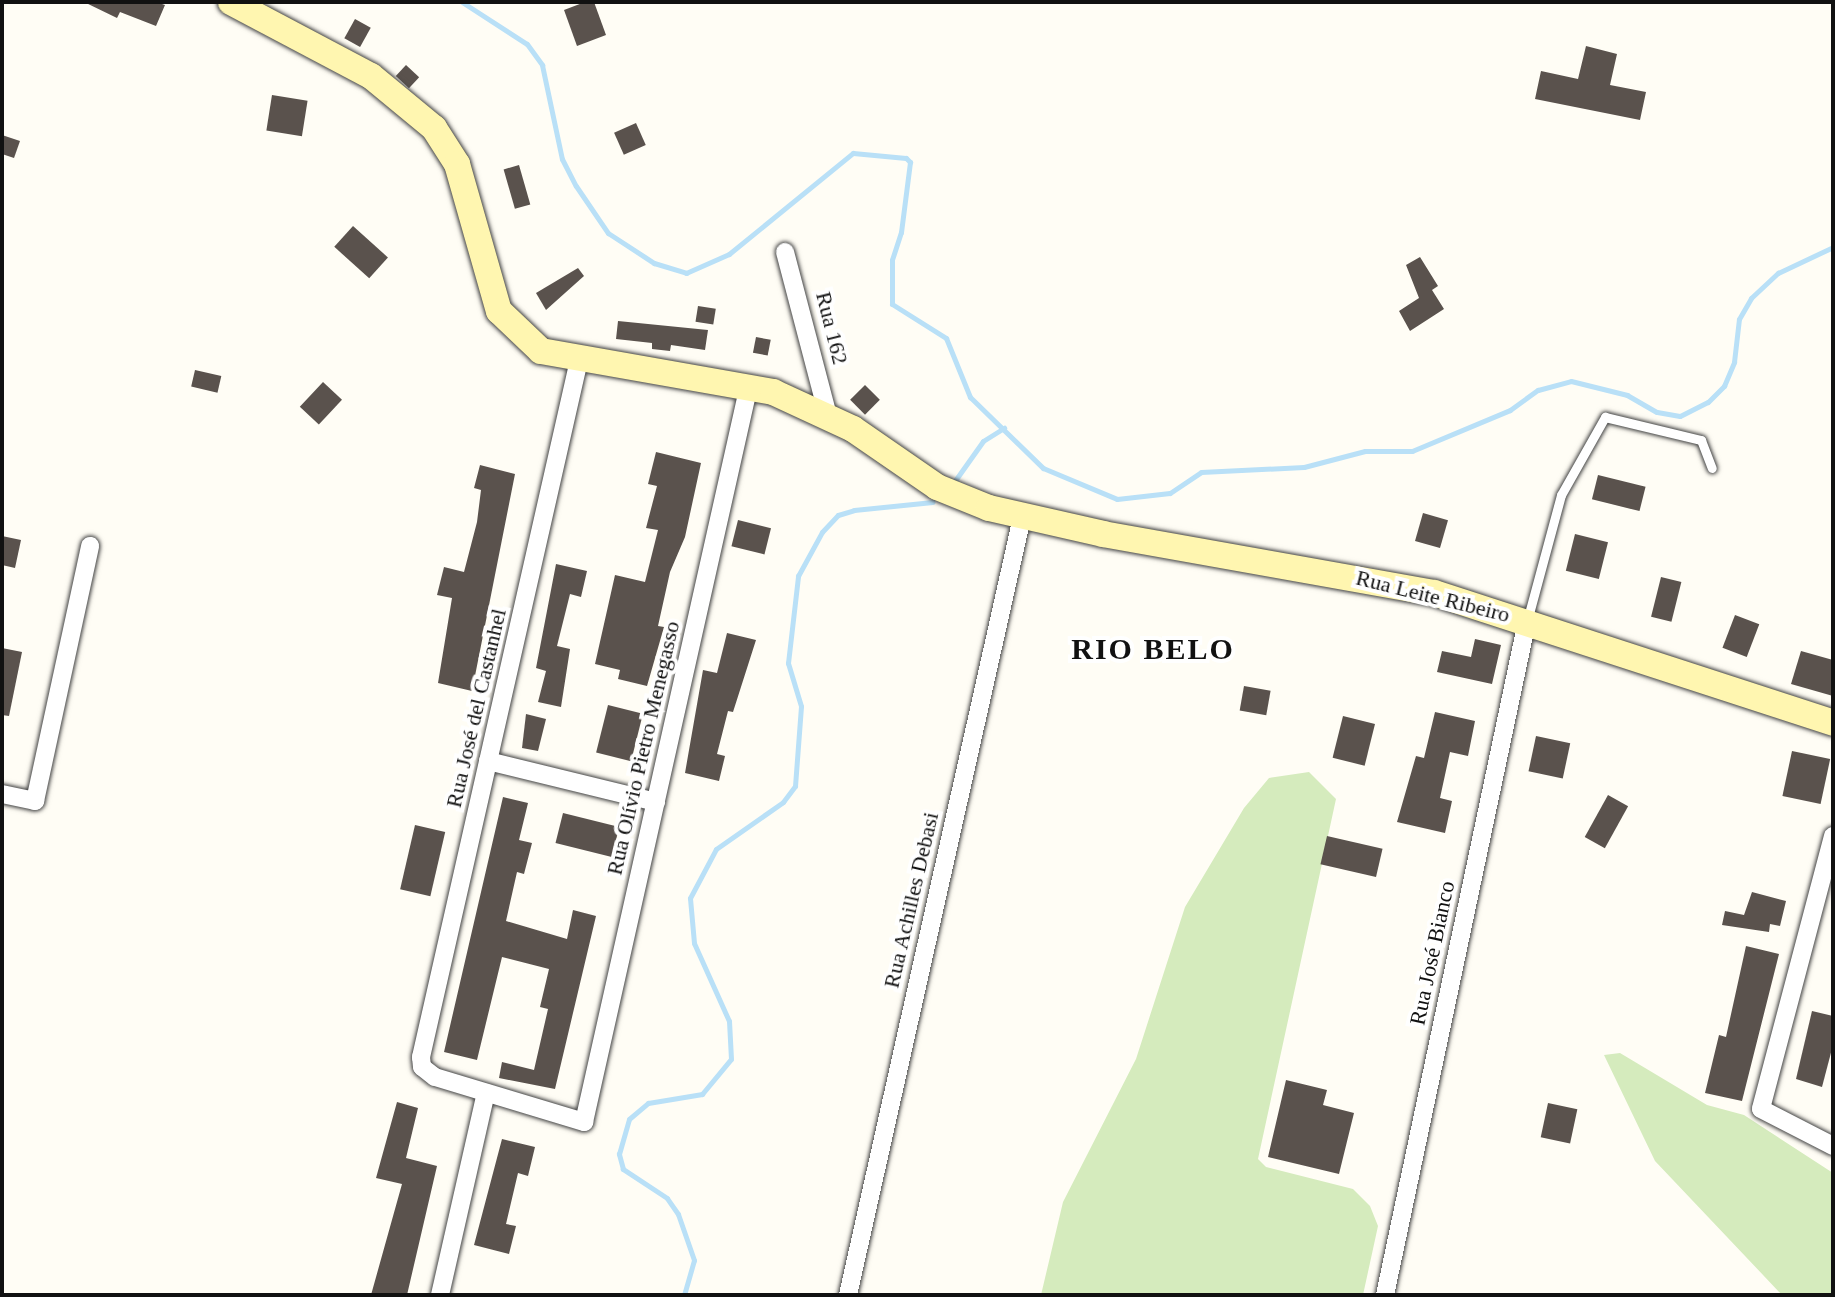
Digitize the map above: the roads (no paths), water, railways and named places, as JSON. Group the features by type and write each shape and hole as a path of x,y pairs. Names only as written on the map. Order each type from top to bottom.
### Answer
{"street":[{"name":"Rua Leite Ribeiro","path":"231,2 371,76 434,128 457,164 499,311 526,343 579,360 749,385 828,416 937,487 1022,517 1387,582 1527,621 1833,723"},
{"name":"Rua 162","path":"785,252 828,416"},
{"name":"Rua José del Castanhel","path":"486,1093 435,1077 422,1067 579,360"},
{"name":"Rua Olívio Pietro Menegasso","path":"486,1093 584,1122 749,385"},
{"name":"Rua Achilles Debasi","path":"848,1295 1022,517"},
{"path":"2,794 35,801 90,546"},
{"name":"Rua José Bianco","path":"1385,1295 1527,621"},
{"path":"488,761 656,802"},
{"path":"1833,836 1761,1109 1833,1146"},
{"path":"440,1295 486,1093"}],"lane":[{"path":"1527,621 1561,495 1605,417 1701,440 1712,468"}],"waterway":[{"path":"462,2 527,44 542,65 562,159 576,186 608,233 654,263 686,273 729,254 853,153 906,158 910,162 901,232 892,260 892,304 946,338 970,397 1043,468 1117,499 1170,493 1201,472 1304,467 1365,451 1412,451 1510,410 1538,390 1571,381 1627,395 1657,412 1680,416 1708,402 1724,386 1734,362 1739,319 1751,298 1778,273 1833,247"},
{"path":"954,482 983,441 1004,428"},
{"path":"684,1295 694,1260 678,1214 667,1198 623,1169 619,1154 629,1119 648,1103 702,1094 731,1059 729,1021 694,943 690,898 716,849 783,802 795,786 801,706 788,663 798,576 822,532 838,515 854,510 933,502"}],"district":[{"name":"RIO BELO","path":"1153,649"}]}
